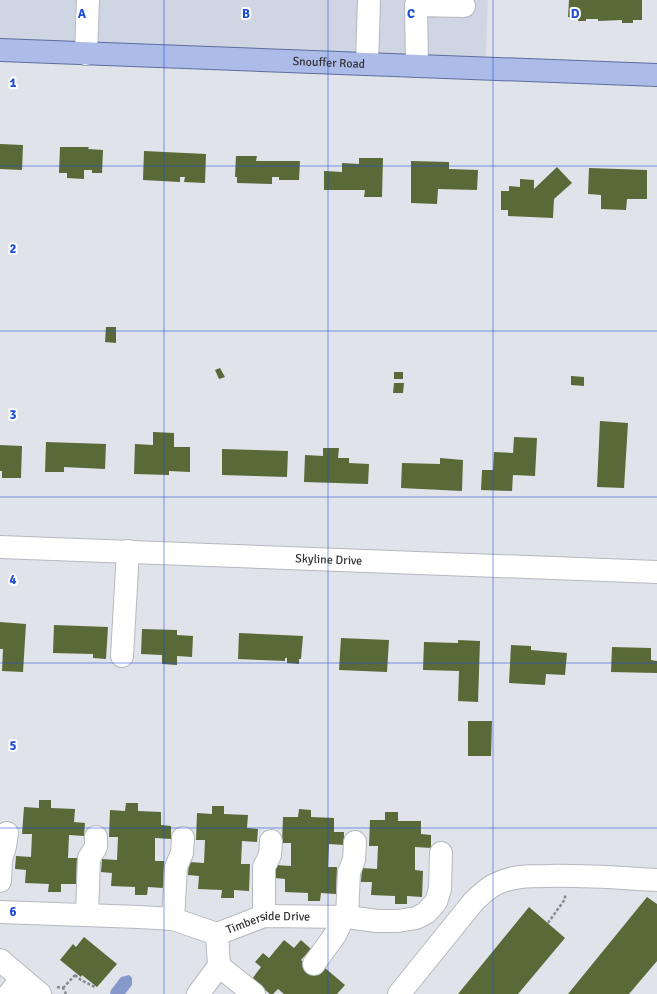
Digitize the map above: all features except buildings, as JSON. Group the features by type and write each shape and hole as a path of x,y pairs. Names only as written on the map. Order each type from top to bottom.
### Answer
{"main road":[{"name":"Snouffer Road","path":"0,50 657,74"}],"street":[{"path":"86,54 88,0"},
{"path":"367,64 369,0"},
{"path":"417,66 416,5 464,6"},
{"name":"Skyline Drive","path":"0,546 657,572"},
{"path":"122,656 128,551"},
{"path":"0,881 0,860 5,846 7,833"},
{"path":"87,915 89,858 96,847 96,837"},
{"path":"173,919 176,867 182,853 183,838"},
{"path":"264,916 264,868 270,855 271,841"},
{"path":"314,964 335,935 343,917 349,872 354,860 355,842"},
{"name":"Timberside Drive","path":"0,912 173,919 217,934 264,916 343,917 398,922 416,918 426,913 436,902 440,889 441,853"},
{"path":"399,994 474,901 495,884 519,877 565,875 657,880"},
{"path":"198,994 219,966 217,934"},
{"path":"0,960 15,986 40,994"},
{"path":"219,966 254,994"}],"path":[{"path":"548,923 565,899 565,875"},
{"path":"63,988 76,974 81,980 95,987"}],"shaded area":[{"path":"0,0 488,0 485,72 0,55"}],"water":[{"path":"129,975 132,978 132,985 125,994 110,994 111,990 121,977"}]}
